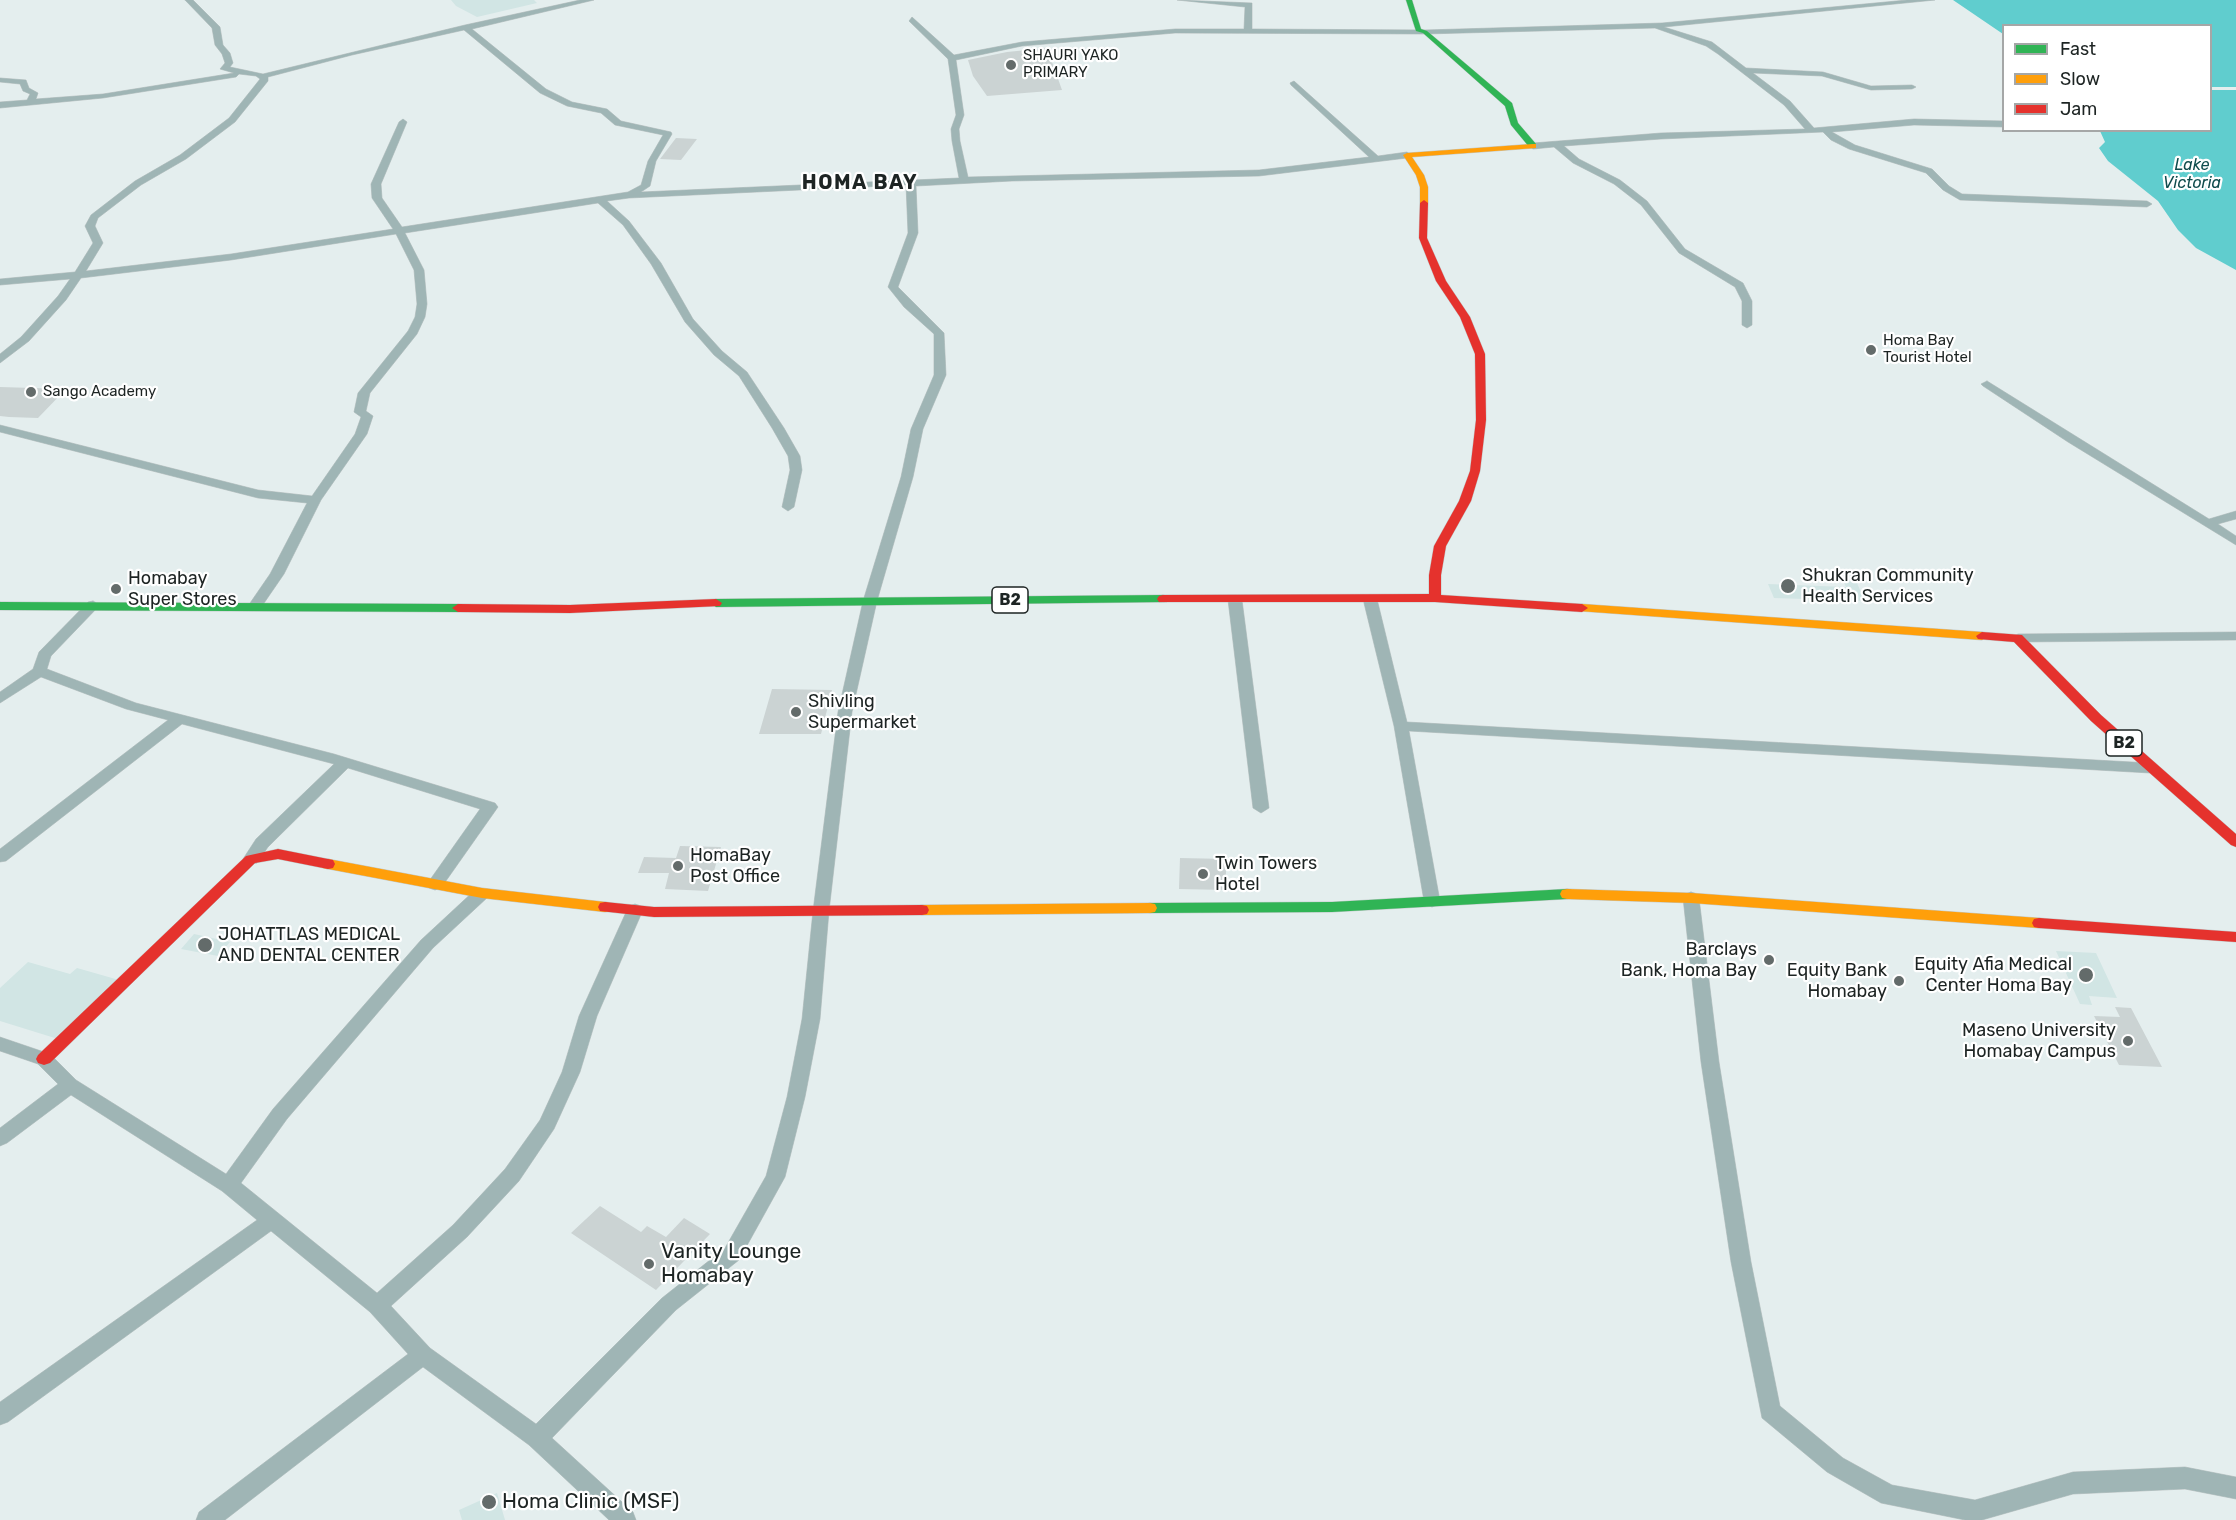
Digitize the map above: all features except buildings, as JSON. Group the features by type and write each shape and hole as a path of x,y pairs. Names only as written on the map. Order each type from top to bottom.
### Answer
{"main road":[{"path":"1409,0 1418,30 1425,32 1509,105 1514,123 1533,146"},
{"path":"1435,598 1435,575 1440,546 1465,501 1475,471 1482,420 1480,354 1465,317 1441,280 1425,246 1423,237 1424,187 1407,155 1533,146"},
{"name":"B2","path":"0,606 570,609 760,601 1435,598 2018,638 2096,718 2236,842"},
{"path":"44,1059 251,859 278,854 482,893 635,910 821,911 1332,906 1549,893 1691,898 2236,937"}],"street":[{"path":"189,0 216,27 219,45 226,53 229,63 224,69 264,76 465,27 590,0"},
{"path":"551,0 565,4"},
{"path":"1181,0 1249,4 1248,31"},
{"path":"952,58 1022,44 1174,31 1425,32 1650,25 1829,12 1931,0"},
{"path":"912,19 952,58 960,115 954,129 964,181"},
{"path":"1650,25 1709,44 1787,103 1812,131"},
{"path":"465,27 543,91 570,104 604,111 618,123 668,134 652,161 645,186 629,195"},
{"path":"1743,70 1823,74 1871,88 1912,87"},
{"path":"0,105 103,96 248,73"},
{"path":"0,360 25,339 62,298 98,243 90,226 94,217 138,183 183,157 232,120 260,87 265,79 264,76"},
{"path":"0,80 23,82 26,89 34,93 31,102"},
{"path":"1294,83 1375,158"},
{"path":"1533,146 1661,136 1812,131 1946,121 2002,124"},
{"path":"255,606 277,574 315,500 361,434 368,416 360,412 364,393 413,332 420,317 422,304 419,270 399,230 376,198 375,184 403,122"},
{"path":"1825,129 1834,138 1852,147 1929,171 1946,188 1960,197 2147,204"},
{"path":"1557,145 1576,161 1617,183 1644,203 1682,251 1739,285 1747,301 1747,325"},
{"path":"0,282 76,275 293,248 629,195 719,189 1258,173 1334,166 1375,158 1407,155"},
{"path":"537,1438 669,1304 732,1254 776,1177 796,1097 811,1019 821,911 846,712 870,601 907,477 917,429 940,375 939,333 908,305 893,286 913,233 910,184 914,184"},
{"path":"601,201 626,223 656,263 689,320 718,353 743,374 778,428 794,456 796,470 788,507"},
{"path":"1987,384 2236,542"},
{"path":"0,428 258,494 315,500"},
{"path":"2209,523 2236,516"},
{"path":"1370,599 1401,726 1432,901"},
{"path":"1236,600 1261,808"},
{"path":"0,699 39,671 44,655 93,605"},
{"path":"2018,638 2236,636"},
{"path":"39,671 131,706 345,762 490,807 435,884"},
{"path":"0,857 180,718"},
{"path":"1401,726 2150,768"},
{"path":"251,859 262,843 345,762"},
{"path":"229,1185 280,1114 348,1035 427,944 482,893"},
{"path":"1691,898 1710,1062 1741,1263 1770,1411 1835,1465 1889,1496 1975,1511 2073,1483 2185,1478 2236,1488"},
{"path":"377,1306 460,1231 512,1175 548,1124 571,1072 588,1016 635,910"},
{"path":"0,1044 44,1059 70,1085 229,1185 377,1306 423,1355 537,1438 626,1520"},
{"path":"0,1137 70,1085"},
{"path":"0,1416 272,1220"},
{"path":"207,1520 423,1355"}],"shaded area":[{"path":"451,0 534,0 537,3 477,17 456,6"},
{"name":"Shukran Community Health Services","path":"1840,572 1852,572 1865,601 1774,598 1768,584 1846,587"},
{"name":"JOHATTLAS MEDICAL AND DENTAL CENTER","path":"194,934 230,942 218,956 181,949"},
{"name":"Equity Afia Medical Center Homa Bay","path":"2056,951 2096,953 2117,998 2089,996 2092,1005 2080,1004"},
{"path":"28,962 70,974 77,968 119,980 58,1039 0,1021 0,988"},
{"name":"Homa Clinic (MSF)","path":"497,1493 505,1520 462,1520 459,1510"}],"water":[{"path":"1953,0 2236,0 2236,87 2212,87 2212,24 2002,24 2002,33"},
{"name":"Lake Victoria","path":"2212,90 2236,90 2236,270 2196,248 2178,230 2158,201 2108,161 2099,148 2105,142 2100,132 2212,132"}],"traffic: fast":[{"path":"1409,0 1418,30 1425,32 1509,105 1514,123 1533,146"},
{"path":"716,603 1163,599"},
{"path":"0,606 458,608"},
{"path":"1150,908 1332,907 1567,894"}],"traffic: slow":[{"path":"1424,203 1424,187 1420,175 1407,155 1533,146"},
{"path":"1582,608 1982,636"},
{"path":"328,864 482,893 605,907"},
{"path":"1567,894 1691,898 2039,923"},
{"path":"922,910 1150,908"}],"traffic: jam":[{"path":"1424,203 1423,238 1441,281 1465,317 1480,354 1481,420 1475,471 1465,501 1440,546 1435,575 1435,598"},
{"path":"1163,599 1435,598 1582,608"},
{"path":"458,608 570,609 716,603"},
{"path":"1982,636 2018,638 2096,718 2236,842"},
{"path":"44,1059 251,859 278,854 328,864"},
{"path":"605,907 654,912 922,910"},
{"path":"2039,923 2236,937"}],"place":[{"name":"SHAURI YAKO PRIMARY","path":"1011,65"},
{"name":"Homa Bay Tourist Hotel","path":"1871,350"},
{"name":"Sango Academy","path":"31,392"},
{"name":"Shukran Community Health Services","path":"1788,586"},
{"name":"Homabay Super Stores","path":"116,589"},
{"name":"Shivling Supermarket","path":"796,712"},
{"name":"HomaBay Post Office","path":"678,866"},
{"name":"Twin Towers Hotel","path":"1203,874"},
{"name":"JOHATTLAS MEDICAL AND DENTAL CENTER","path":"205,945"},
{"name":"Barclays Bank, Homa Bay","path":"1769,960"},
{"name":"Equity Afia Medical Center Homa Bay","path":"2086,975"},
{"name":"Equity Bank Homabay","path":"1899,981"},
{"name":"Maseno University Homabay Campus","path":"2128,1041"},
{"name":"Vanity Lounge Homabay","path":"649,1264"},
{"name":"Homa Clinic (MSF)","path":"489,1502"}],"district":[{"name":"HOMA BAY","path":"860,183"}]}
